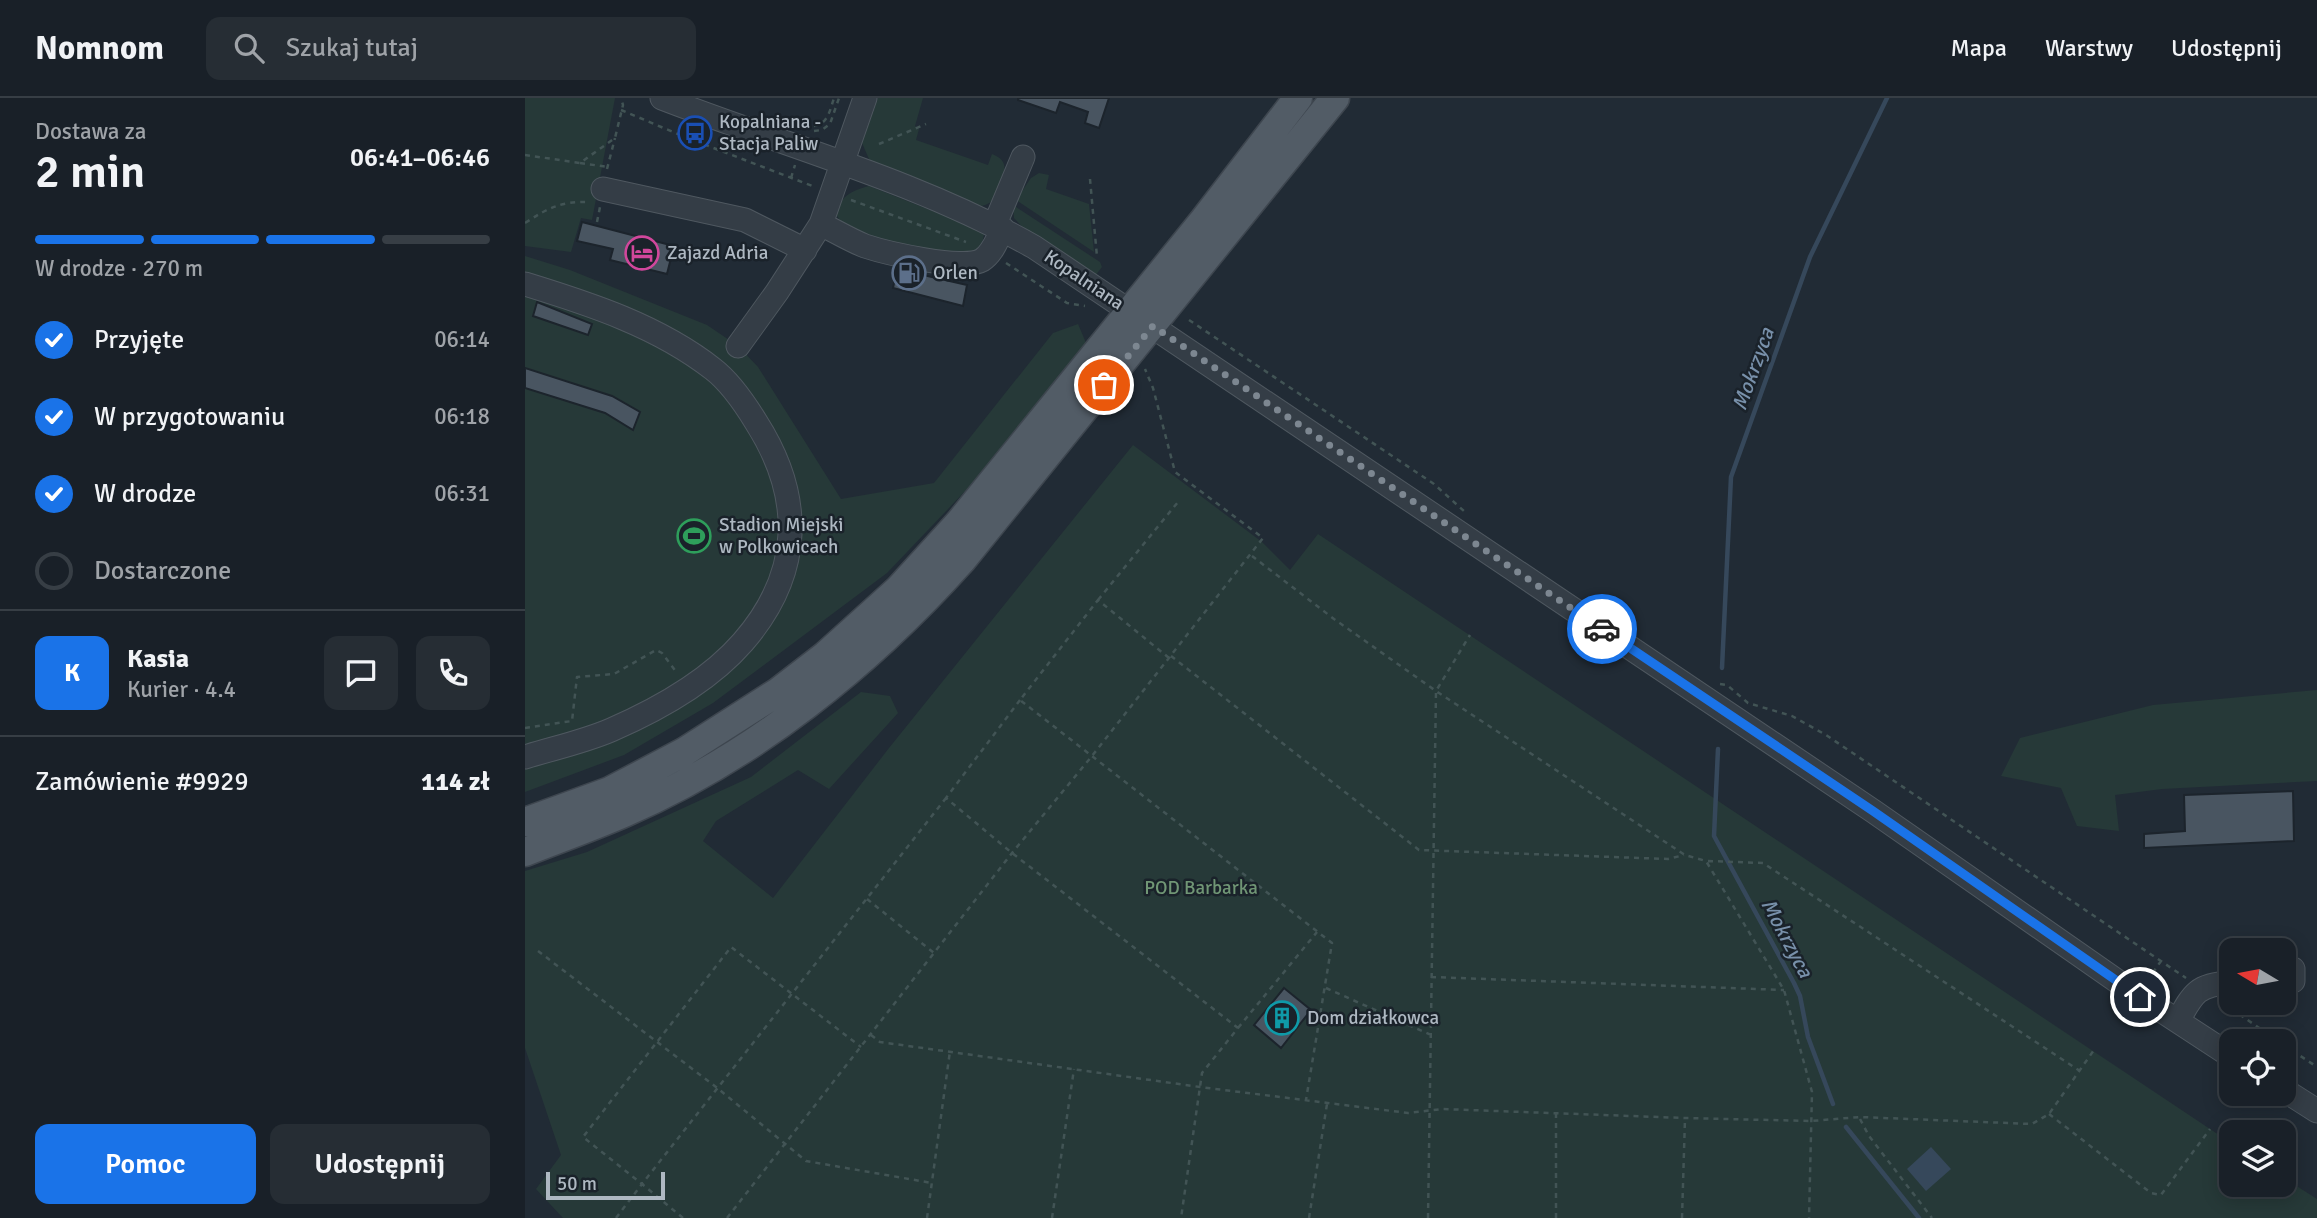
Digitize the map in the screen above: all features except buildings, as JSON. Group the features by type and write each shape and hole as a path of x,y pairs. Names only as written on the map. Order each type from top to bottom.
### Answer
{"main road":[{"path":"525,852 625,813 744,747 849,671 922,604 961,560 1142,319 1299,98"},
{"path":"525,822 610,791 684,752 778,692 826,655 899,589 1142,319 1335,98"}],"street":[{"name":"Kopalniana","path":"662,98 842,163 999,227 1046,254 1873,811 2219,1048"},
{"path":"738,346 821,225 865,98"},
{"path":"821,225 865,246 932,261 969,264 981,261 990,253 1023,156"},
{"path":"604,186 745,220 805,250"},
{"path":"525,284 600,307 715,370 750,411 777,458 786,483 792,533 784,571 764,612 742,642 721,662 688,687 612,729 525,757"},
{"path":"2178,1021 2200,988 2219,983"},
{"path":"2296,1098 2317,1111"}],"path":[{"path":"580,163 615,138 621,98"},
{"path":"814,125 822,124 826,120 834,98"},
{"path":"621,110 990,253 1067,303 1093,305"},
{"path":"879,144 926,124"},
{"path":"525,155 580,163 604,186 554,206 525,223"},
{"path":"1090,179 1097,257"},
{"path":"1189,320 1434,484 1472,519"},
{"path":"727,1218 1012,853 1252,556 1263,538 1175,472 1153,388 1142,363"},
{"path":"615,1218 946,798 1098,600 1178,502"},
{"path":"1252,556 1334,619 1436,691 1685,855 1706,861 1763,863 2080,1071"},
{"path":"1098,600 1419,850 1668,859 1685,855"},
{"path":"1427,1218 1436,691 1470,635"},
{"path":"525,728 572,721 577,677 614,674 656,650 662,653 688,687"},
{"path":"1715,683 1727,685 1748,703 1792,716 1818,730 2260,1029"},
{"path":"1020,700 1332,943 1306,1100"},
{"path":"946,798 1012,853 1238,1028"},
{"path":"1706,861 1783,990 1812,1092 1809,1218"},
{"path":"867,899 934,953"},
{"path":"1181,1218 1202,1073 1317,932"},
{"path":"683,1218 583,1137 731,947 861,1047"},
{"path":"538,951 716,1087 806,1160 932,1183"},
{"path":"1430,977 1783,990"},
{"path":"1325,988 1431,1035"},
{"path":"871,1035 880,1042 1408,1113 1556,1112 1811,1121 1860,1117 2032,1124 2049,1114 2094,1050"},
{"path":"926,1218 950,1051"},
{"path":"2296,1053 2317,1067"},
{"path":"1052,1218 1074,1068"},
{"path":"1309,1218 1327,1103"},
{"path":"1556,1112 1556,1218"},
{"path":"2049,1114 2151,1193 2161,1195 2210,1129"},
{"path":"1860,1117 1869,1136 1932,1218"},
{"path":"1682,1218 1685,1118"}],"green space":[{"path":"525,98 615,98 592,220 581,218 571,252 525,246"},
{"path":"878,98 923,98 915,126 919,129 916,140 988,165 992,154 1001,159 1004,174 993,200 977,207 878,168 869,159 862,143"},
{"path":"1039,173 1049,175 1046,189 1089,204 1094,252 1016,200 1031,178"},
{"path":"869,186 981,230 984,234 980,247 970,255 960,256 927,251 868,235 844,224 837,216 843,199 852,192"},
{"path":"1013,205 1100,262 1102,267 1095,276 1028,233 1014,218"},
{"name":"Stadion Miejski w Polkowicach","path":"525,256 570,270 707,325 738,346 758,367 841,499 934,483 1053,333 1078,324 1086,343 969,487 887,573 713,703 624,755 525,792"},
{"name":"POD Barbarka","path":"1133,445 1262,542 1290,570 1318,534 2219,1135 2219,1197 2296,1197 2296,1186 2317,1199 2317,1218 563,1218 536,1189 561,1155 525,1048 525,871 587,852 751,777 861,692 890,696 898,713 829,789 798,770 716,821 703,841 773,898 889,748"},
{"path":"2317,690 2317,781 2162,789 2115,795 2119,831 2077,826 2061,788 2001,776 2020,738 2153,705"}],"water":[{"path":"1931,1147 1951,1169 1926,1191 1907,1169"}],"waterway":[{"name":"Mokrzyca","path":"1722,668 1731,477 1810,257 1887,98"},
{"name":"Mokrzyca","path":"1718,749 1714,836 1800,996 1808,1037 1833,1104"},
{"name":"Mokrzyca","path":"1846,1127 1919,1218"}],"way so far":[{"path":"1104,385 1153,326 1602,629"}],"place":[{"name":"Kopalniana - Stacja Paliw","path":"695,133"},
{"name":"Zajazd Adria","path":"642,253"},
{"name":"Orlen","path":"909,273"},
{"name":"Stadion Miejski w Polkowicach","path":"694,536"},
{"name":"Dom działkowca","path":"1282,1018"}],"route":[{"path":"1602,629 1873,811 2140,997"}]}
